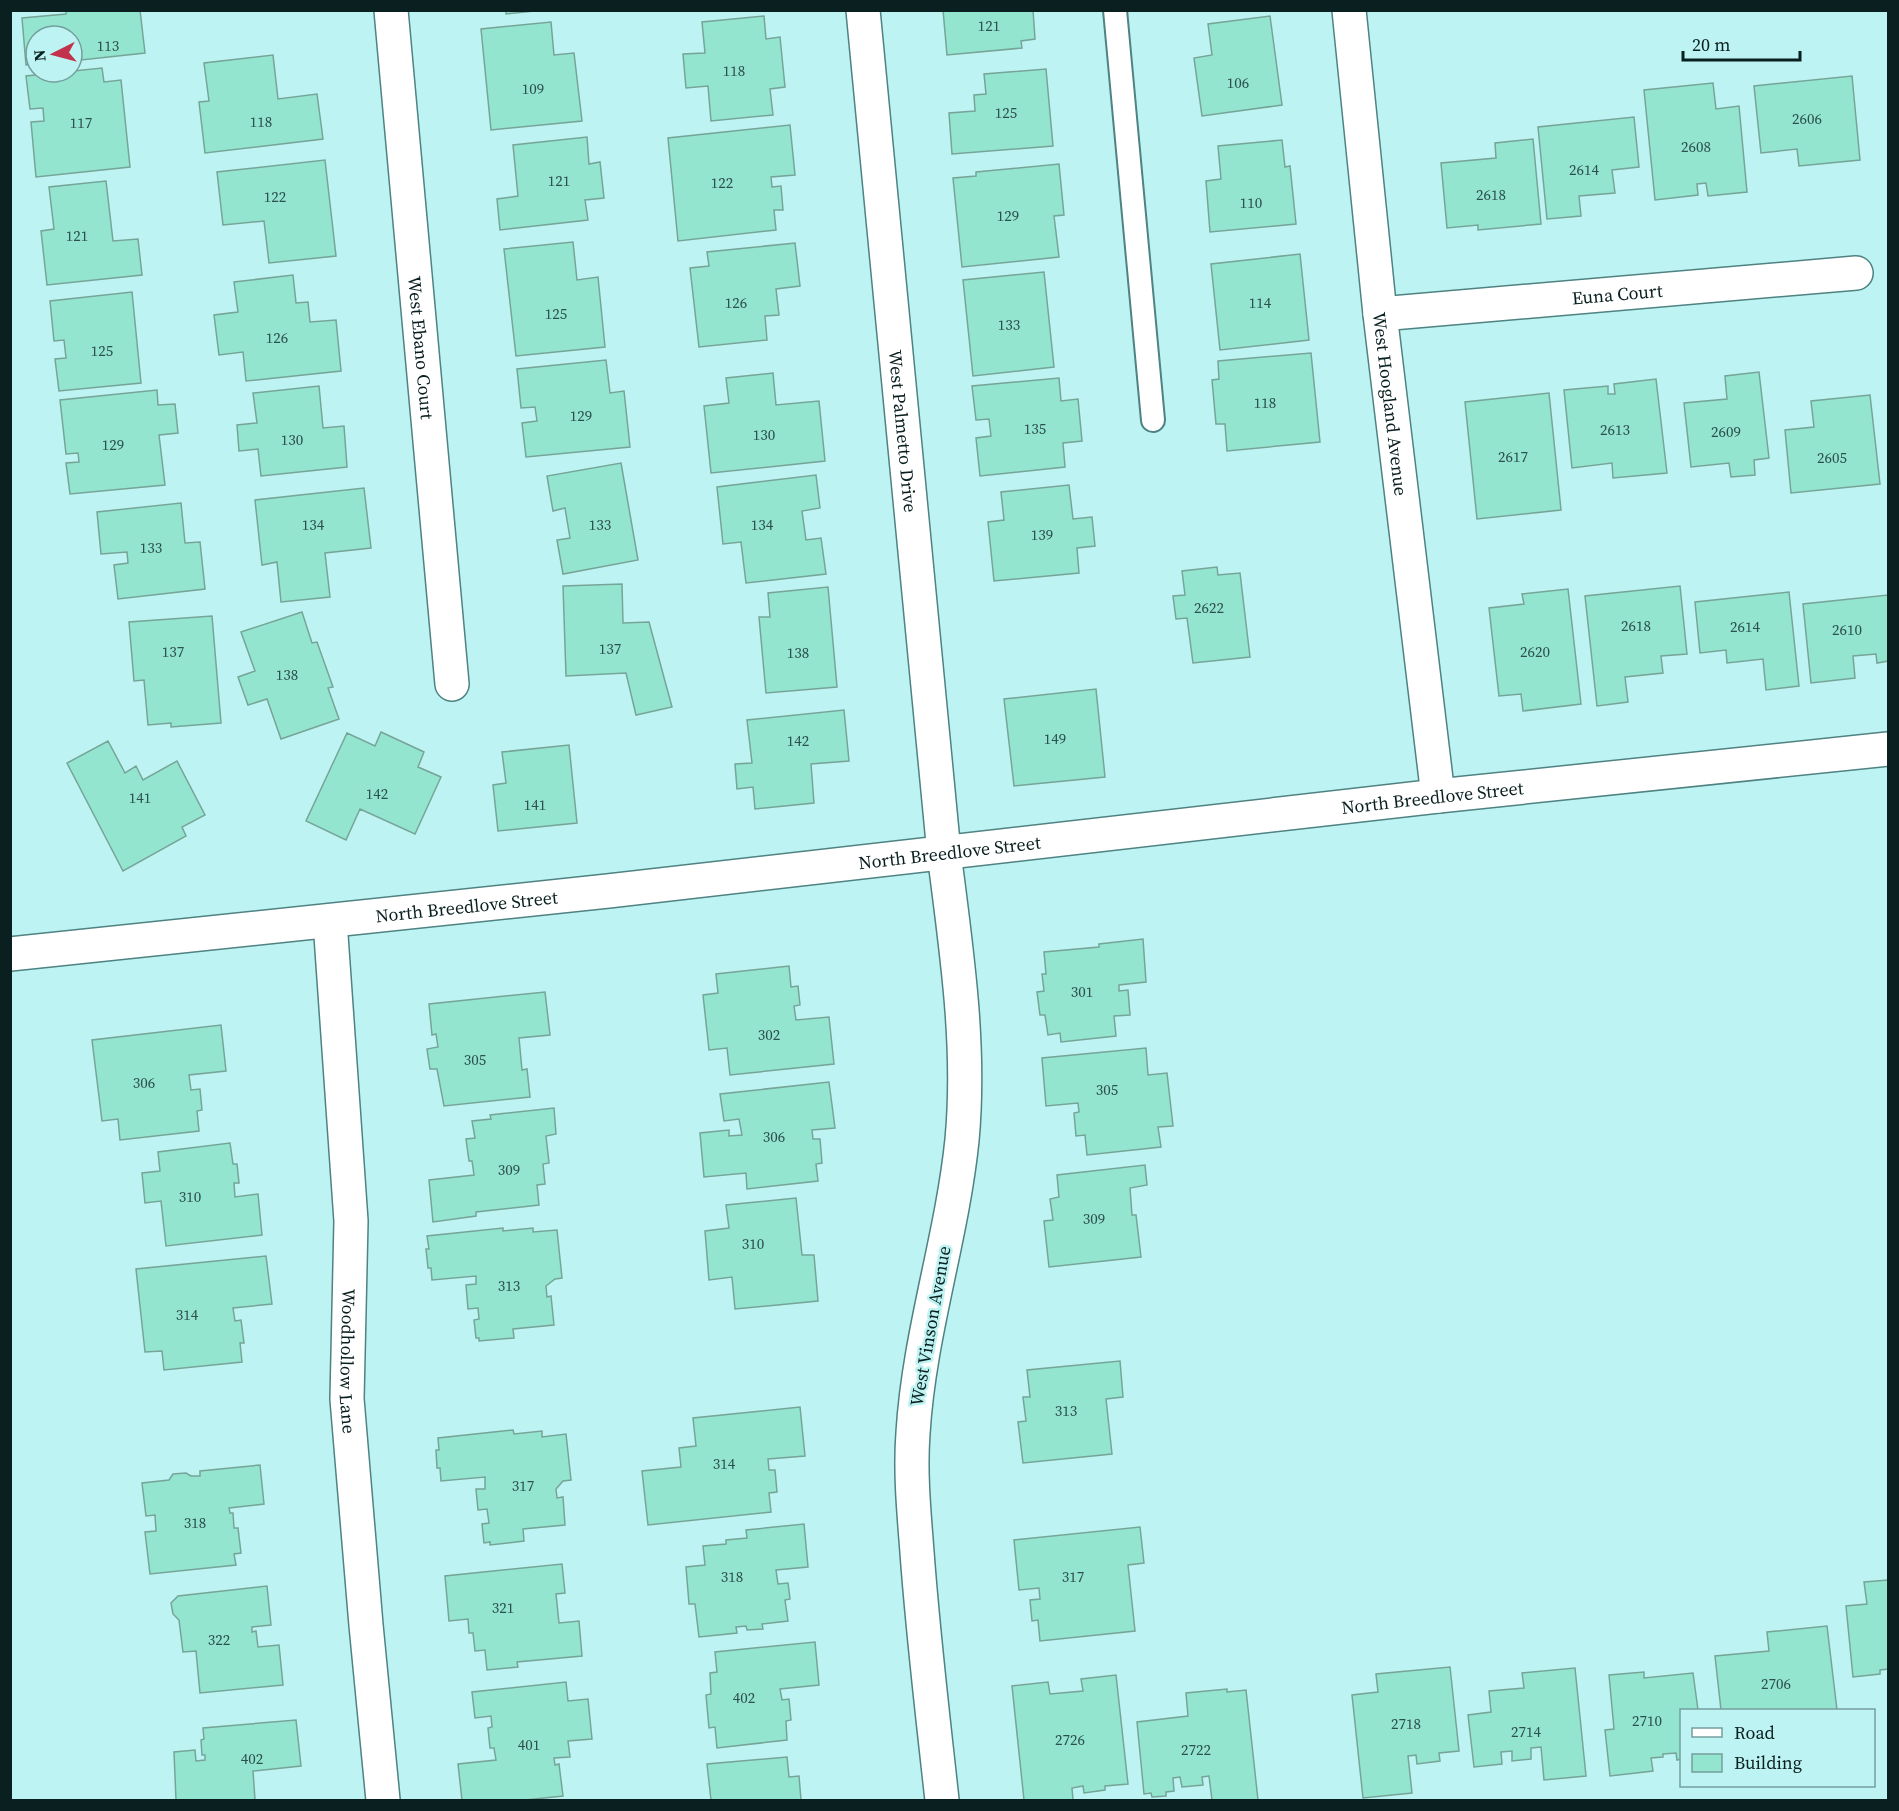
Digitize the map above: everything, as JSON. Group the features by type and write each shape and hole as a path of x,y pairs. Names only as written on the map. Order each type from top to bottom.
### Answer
{"street":[{"name":"West Ebano Court","path":"391,10 452,684"},
{"name":"West Palmetto Drive","path":"864,10 944,853"},
{"name":"West Hoogland Avenue","path":"1349,10 1380,314 1438,796"},
{"name":"Euna Court","path":"1380,314 1856,273"},
{"name":"North Breedlove Street","path":"10,954 330,921 1438,796 1888,749"},
{"name":"West Vinson Avenue","path":"942,1800 919,1584 912,1474 918,1383 949,1224 962,1142 965,1099 965,1059 959,966 944,853"},
{"name":"Woodhollow Lane","path":"330,921 351,1221 347,1399 383,1800"}],"lane":[{"path":"1115,10 1153,420"}],"building":[{"path":"66,10 140,10 145,53 84,60 84,24 24,24 24,42 22,18 66,14"},
{"path":"506,10 544,10 506,14"},
{"path":"943,10 1033,10 1035,39 1021,41 1022,48 947,55"},
{"path":"764,16 766,39 780,37 785,87 770,89 773,115 711,121 708,86 686,88 683,54 705,53 702,22"},
{"path":"1270,16 1282,105 1202,116 1194,58 1212,55 1208,24"},
{"path":"551,22 554,55 574,53 582,121 491,130 481,29"},
{"path":"273,55 278,99 317,94 323,139 205,153 199,102 209,101 204,63"},
{"path":"102,68 104,82 121,80 130,167 36,177 31,122 44,121 43,108 30,109 27,84 84,84 84,70"},
{"path":"1046,69 1053,146 952,154 949,113 975,111 974,95 986,94 984,74"},
{"path":"1852,76 1860,160 1799,166 1797,149 1761,153 1754,86"},
{"path":"1713,83 1716,109 1739,106 1747,192 1708,196 1706,183 1697,184 1698,195 1655,200 1644,90"},
{"path":"1634,117 1639,167 1612,170 1615,193 1579,196 1581,216 1547,219 1538,127"},
{"path":"790,125 795,175 771,177 772,187 781,186 783,210 774,210 776,230 678,241 668,138"},
{"path":"587,137 589,164 600,162 604,198 585,200 588,220 500,230 497,199 518,196 513,145"},
{"path":"1533,139 1541,224 1478,230 1478,225 1447,228 1441,163 1496,158 1495,143"},
{"path":"1282,140 1285,167 1290,166 1296,224 1210,232 1206,181 1221,179 1218,146"},
{"path":"325,160 336,256 269,263 264,221 223,225 217,172"},
{"path":"1059,164 1064,215 1054,216 1059,257 962,267 953,178 976,176 976,172"},
{"path":"106,181 113,241 138,239 142,275 47,285 41,231 54,229 49,187"},
{"path":"573,242 577,280 598,277 605,347 516,356 504,249"},
{"path":"795,243 800,286 776,289 779,315 765,316 767,340 699,347 690,268 709,266 707,252"},
{"path":"1300,254 1309,340 1220,350 1211,264"},
{"path":"1044,272 1054,367 973,376 963,280"},
{"path":"293,275 296,303 308,302 310,322 336,320 341,371 246,381 243,352 219,355 214,315 238,312 234,282"},
{"path":"132,292 141,383 59,391 55,359 66,358 64,340 54,341 50,301"},
{"path":"1311,353 1320,442 1227,451 1225,424 1216,424 1212,380 1219,379 1218,361"},
{"path":"606,360 610,393 624,391 630,447 526,457 522,423 537,421 535,407 521,408 517,369"},
{"path":"1759,372 1769,458 1754,460 1755,475 1731,477 1729,463 1691,467 1684,403 1727,399 1725,376"},
{"path":"773,373 776,405 819,401 825,461 711,473 704,406 729,403 726,378"},
{"path":"1059,378 1061,401 1078,399 1082,441 1063,443 1065,467 980,476 976,438 991,436 989,419 976,420 972,386"},
{"path":"1656,379 1667,473 1613,478 1612,463 1572,468 1564,390 1608,386 1608,394 1615,394 1614,384"},
{"path":"319,386 323,428 344,426 347,467 261,476 258,449 239,451 237,425 257,423 253,393"},
{"path":"157,390 158,405 175,404 178,433 159,435 165,485 70,494 66,463 79,462 78,453 66,454 60,400"},
{"path":"1549,393 1561,510 1477,519 1465,402"},
{"path":"1870,395 1880,484 1791,493 1785,430 1814,427 1811,401"},
{"path":"621,463 638,560 563,574 557,540 570,538 565,508 553,511 547,476"},
{"path":"816,475 820,508 802,511 806,540 821,538 826,574 746,583 741,542 723,544 717,487"},
{"path":"1069,485 1073,519 1092,517 1095,546 1077,548 1079,573 994,581 988,522 1004,520 1001,492"},
{"path":"364,488 371,548 325,553 330,597 281,602 277,562 262,565 255,500"},
{"path":"181,503 185,543 200,542 205,589 118,599 114,565 128,563 127,552 101,554 97,512"},
{"path":"1217,567 1218,575 1240,573 1250,657 1193,663 1187,618 1176,619 1173,596 1185,595 1182,571"},
{"path":"622,584 623,623 649,622 672,707 636,715 626,673 566,676 563,586"},
{"path":"1680,586 1687,654 1661,656 1663,673 1625,677 1628,702 1597,706 1585,596"},
{"path":"828,587 837,687 766,693 759,617 770,617 768,593"},
{"path":"1568,589 1581,704 1523,711 1521,694 1499,696 1489,608 1524,604 1522,594"},
{"path":"1789,592 1799,686 1766,690 1763,659 1727,663 1726,650 1700,653 1695,602"},
{"path":"1888,595 1888,661 1877,663 1876,654 1853,656 1855,678 1811,683 1803,604"},
{"path":"302,612 312,643 317,642 333,687 328,688 339,719 281,739 267,699 248,705 238,677 255,671 241,632"},
{"path":"212,616 221,723 171,727 171,723 148,725 144,680 134,681 129,622"},
{"path":"1096,689 1105,777 1014,786 1004,699"},
{"path":"844,710 849,761 811,764 814,803 755,809 753,787 737,789 735,764 752,763 747,720"},
{"path":"381,732 424,752 418,767 441,777 415,834 360,809 346,840 306,821 347,733 375,746"},
{"path":"108,741 125,773 136,766 143,780 177,761 205,815 182,827 186,836 123,871 67,763"},
{"path":"569,745 577,823 498,831 493,785 506,783 502,752"},
{"path":"1143,939 1146,982 1119,985 1119,991 1128,990 1130,1015 1114,1016 1116,1036 1061,1042 1060,1033 1048,1035 1045,1015 1040,1015 1037,992 1044,991 1042,974 1046,974 1044,952 1099,947 1099,944"},
{"path":"789,966 791,987 798,986 800,1005 794,1006 796,1020 829,1017 834,1064 730,1075 727,1048 709,1050 703,995 718,993 716,974"},
{"path":"545,992 550,1035 519,1038 522,1070 527,1069 530,1097 444,1106 437,1069 430,1069 427,1049 438,1047 436,1034 432,1035 429,1004"},
{"path":"221,1025 226,1071 189,1075 191,1090 200,1089 202,1110 197,1111 199,1131 120,1140 118,1119 102,1121 92,1040"},
{"path":"1146,1048 1148,1075 1167,1073 1173,1126 1158,1127 1161,1147 1087,1155 1085,1135 1076,1136 1074,1113 1079,1112 1078,1103 1046,1106 1042,1058"},
{"path":"829,1082 835,1128 812,1130 813,1139 820,1139 822,1163 816,1164 818,1181 747,1189 746,1173 704,1177 700,1133 729,1130 729,1136 742,1135 739,1119 724,1121 720,1094"},
{"path":"554,1108 556,1134 546,1136 549,1163 543,1164 545,1184 537,1185 539,1205 476,1212 476,1216 433,1222 429,1180 474,1175 472,1161 469,1161 466,1139 475,1138 472,1121 491,1119 490,1115"},
{"path":"230,1143 233,1164 237,1164 239,1183 234,1183 235,1197 258,1194 262,1235 166,1246 161,1201 145,1203 142,1173 160,1171 158,1152"},
{"path":"1145,1165 1147,1185 1130,1188 1132,1215 1136,1215 1141,1257 1049,1267 1044,1221 1053,1220 1050,1199 1059,1197 1057,1175"},
{"path":"796,1198 802,1255 814,1255 818,1301 735,1309 732,1277 709,1280 705,1231 729,1228 726,1205"},
{"path":"503,1228 503,1231 533,1228 533,1232 557,1230 562,1278 555,1279 546,1286 547,1297 551,1296 554,1325 513,1329 514,1338 479,1341 479,1338 476,1338 474,1320 479,1319 478,1308 468,1309 466,1285 476,1284 476,1276 432,1280 431,1268 428,1268 427,1236"},
{"path":"266,1256 272,1304 233,1308 235,1321 241,1320 244,1343 240,1343 242,1362 164,1370 162,1351 145,1352 136,1269"},
{"path":"1120,1361 1123,1397 1106,1399 1112,1454 1023,1463 1018,1422 1026,1421 1023,1397 1030,1397 1027,1370"},
{"path":"800,1407 805,1456 768,1459 769,1470 775,1470 777,1492 769,1493 771,1512 648,1525 642,1471 681,1467 679,1448 696,1446 693,1418"},
{"path":"513,1430 514,1434 542,1431 542,1437 566,1434 571,1480 563,1481 556,1489 557,1498 563,1497 565,1525 523,1529 524,1541 490,1545 490,1542 484,1543 482,1524 489,1523 487,1509 478,1510 476,1489 485,1489 485,1477 441,1481 440,1468 437,1468 438,1438"},
{"path":"260,1465 264,1504 229,1508 230,1513 233,1513 234,1528 238,1528 241,1553 234,1554 236,1565 150,1574 145,1532 156,1531 155,1515 146,1516 142,1483 169,1480 173,1474 186,1473 191,1476 200,1476 200,1471"},
{"path":"804,1524 808,1567 776,1570 778,1584 788,1583 790,1599 785,1600 788,1621 762,1624 763,1629 747,1630 746,1626 736,1627 737,1633 699,1637 695,1604 689,1604 686,1567 705,1565 703,1546 726,1544 726,1540 747,1538 746,1530"},
{"path":"1140,1527 1144,1563 1128,1565 1135,1631 1040,1641 1038,1620 1032,1621 1030,1600 1040,1599 1039,1588 1019,1590 1014,1540"},
{"path":"562,1564 565,1593 556,1594 559,1623 579,1621 582,1656 517,1662 518,1667 487,1670 485,1650 475,1651 473,1633 469,1633 468,1619 449,1621 445,1576"},
{"path":"1888,1580 1888,1669 1880,1670 1880,1674 1853,1677 1846,1606 1867,1604 1864,1582"},
{"path":"267,1586 271,1625 252,1627 252,1632 256,1631 258,1647 279,1645 283,1685 200,1693 196,1651 183,1652 179,1620 173,1614 171,1603 178,1596"},
{"path":"1827,1626 1837,1709 1721,1709 1715,1656 1769,1651 1767,1632"},
{"path":"815,1642 819,1685 780,1689 782,1700 789,1699 791,1720 786,1721 787,1740 717,1748 715,1727 709,1728 706,1695 711,1694 710,1673 717,1672 715,1652"},
{"path":"1450,1667 1459,1751 1439,1753 1440,1761 1417,1764 1416,1755 1408,1756 1412,1793 1363,1798 1352,1695 1378,1692 1376,1674"},
{"path":"1575,1668 1586,1776 1544,1780 1541,1747 1531,1748 1531,1759 1512,1761 1512,1751 1501,1752 1502,1764 1474,1767 1468,1715 1491,1712 1489,1691 1524,1688 1522,1673"},
{"path":"1644,1672 1644,1678 1693,1673 1698,1709 1680,1709 1680,1759 1677,1760 1676,1753 1663,1754 1663,1757 1651,1758 1653,1771 1610,1776 1605,1730 1614,1729 1609,1675"},
{"path":"1116,1675 1128,1784 1105,1786 1105,1790 1084,1793 1083,1786 1072,1788 1073,1800 1024,1800 1012,1686 1048,1682 1050,1694 1083,1691 1081,1679"},
{"path":"566,1682 568,1701 588,1699 592,1739 568,1741 570,1757 554,1758 555,1765 559,1764 563,1796 525,1800 462,1800 458,1764 496,1760 494,1748 490,1748 488,1728 492,1727 491,1716 475,1718 472,1692"},
{"path":"1227,1689 1227,1692 1246,1690 1258,1800 1212,1800 1209,1776 1202,1777 1203,1785 1182,1787 1180,1777 1173,1778 1174,1791 1166,1792 1166,1796 1152,1797 1151,1793 1144,1794 1137,1722 1188,1716 1186,1693"},
{"path":"296,1720 301,1766 253,1771 255,1800 176,1800 174,1752 195,1750 196,1761 205,1760 205,1755 202,1755 201,1740 204,1739 203,1728"},
{"path":"787,1757 789,1777 799,1776 801,1800 711,1800 707,1764"}]}
